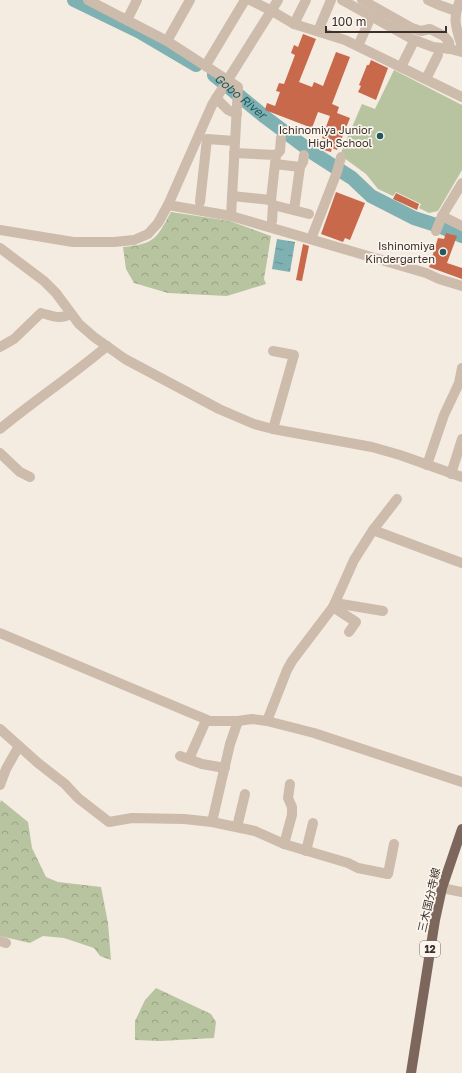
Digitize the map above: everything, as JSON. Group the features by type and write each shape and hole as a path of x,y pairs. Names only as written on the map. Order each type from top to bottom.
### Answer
{"main road":[{"name":"三木国分寺線","path":"411,1073 435,920 442,888 462,829"}],"street":[{"path":"89,0 167,41 206,65 226,83 238,87 231,213"},
{"path":"126,20 137,0"},
{"path":"167,41 190,0"},
{"path":"206,65 245,0"},
{"path":"250,0 272,10 294,24 345,40 462,97"},
{"path":"0,230 73,242 114,242 134,240 148,234 158,223 168,205 216,98 278,0"},
{"path":"294,24 306,0"},
{"path":"318,32 331,0"},
{"path":"342,0 412,39 433,47 462,52"},
{"path":"362,0 412,28 421,31 430,29 444,36 449,42 450,49"},
{"path":"428,0 439,6 456,11"},
{"path":"460,0 456,11 455,24 462,47"},
{"path":"358,46 370,19"},
{"path":"401,67 413,43"},
{"path":"426,79 438,55"},
{"path":"216,98 228,110 237,114"},
{"path":"272,221 275,159 280,151 281,138"},
{"path":"200,202 207,139 235,141"},
{"path":"234,153 275,159 300,167"},
{"path":"294,210 300,167 304,156"},
{"path":"311,236 339,165"},
{"path":"436,231 441,219 462,183"},
{"path":"232,196 272,203 309,214"},
{"path":"168,205 231,213 311,236 462,286"},
{"path":"441,219 462,226"},
{"path":"0,248 44,280 56,293 79,324 94,337 125,359 219,409 254,424 273,429 372,447 462,477"},
{"path":"0,347 14,339 40,313 56,318 62,318 71,314"},
{"path":"0,429 32,402 86,364 107,346"},
{"path":"273,351 294,355 273,429"},
{"path":"427,465 444,415 459,383 462,368"},
{"path":"451,474 462,439"},
{"path":"0,453 20,472 30,477"},
{"path":"267,721 292,661 334,605 354,560 373,530 397,499"},
{"path":"373,530 462,563"},
{"path":"334,605 383,611"},
{"path":"334,605 356,622 349,632"},
{"path":"0,633 210,721 238,721 252,719 267,721 314,733 462,782"},
{"path":"212,822 230,744 238,721"},
{"path":"204,725 185,757 202,764 225,768"},
{"path":"0,729 38,763 65,784 78,798 109,822 132,818 184,819 212,822 255,831 284,844 358,868 388,874 394,844"},
{"path":"0,785 6,768 19,746"},
{"path":"284,844 292,815 292,807 288,798 290,784"},
{"path":"237,827 245,794"},
{"path":"306,850 314,823"},
{"path":"442,888 462,892"}],"green space":[{"path":"394,70 462,105 462,170 438,211 429,213 419,208 421,204 396,192 393,196 378,189 366,174 340,155 362,104 375,109"},
{"path":"171,212 230,221 271,236 264,279 266,284 227,296 168,293 134,283 126,269 123,247 148,242 158,234"},
{"path":"1,800 28,822 32,848 46,877 58,882 101,887 108,923 111,960 100,956 94,948 64,938 43,936 30,943 0,936"},
{"path":"156,988 211,1014 216,1022 214,1038 161,1041 135,1040 135,1021 145,1000"}],"water":[{"path":"277,239 295,242 290,272 272,269"}],"building":[{"path":"303,34 316,39 299,82 312,87 314,82 323,86 336,52 350,57 332,104 339,107 337,113 350,118 337,150 332,148 331,152 324,150 327,140 322,138 330,116 318,112 312,128 265,110 267,103 275,106 280,92 276,91 279,83 284,84 295,55 291,53 294,45 298,47"},
{"path":"371,60 388,68 376,100 358,92 361,86 359,85 367,65 369,65"},
{"path":"336,192 365,203 350,240 345,238 343,242 321,234"},
{"path":"396,193 419,204 417,210 393,199"},
{"path":"446,233 457,236 447,263 462,268 462,279 429,267 438,238 444,239"},
{"path":"303,244 309,246 302,281 296,280"}],"waterway":[{"name":"Gobo River","path":"74,0 140,32 196,65"},
{"name":"Gobo River","path":"214,75 265,117 313,153 352,178 371,196 414,218 439,226 462,236"}],"place":[{"name":"Ichinomiya Junior High School","path":"380,136"},
{"name":"Ishinomiya Kindergarten","path":"443,252"}]}
